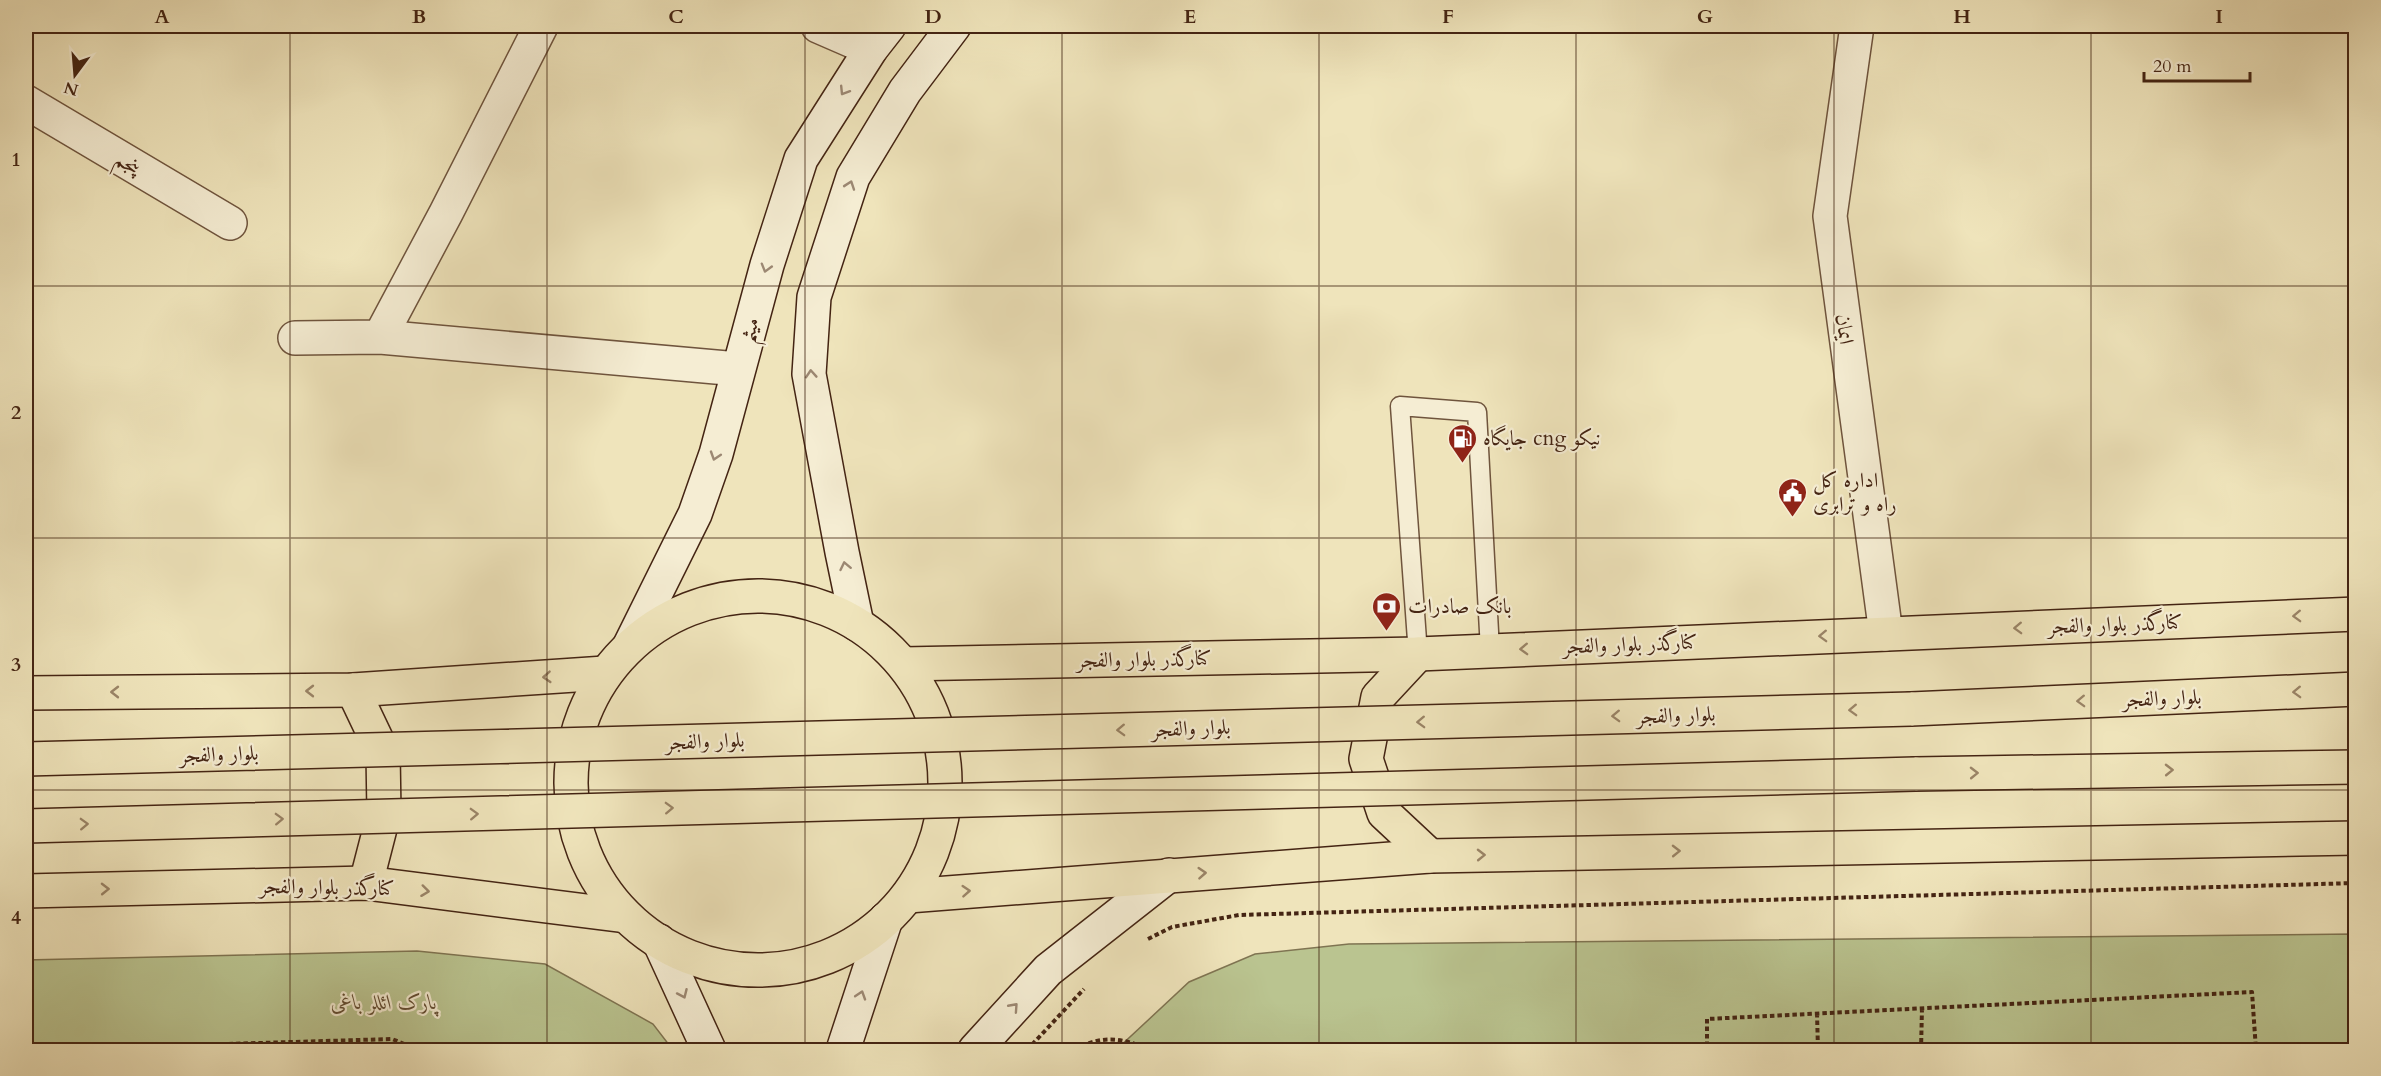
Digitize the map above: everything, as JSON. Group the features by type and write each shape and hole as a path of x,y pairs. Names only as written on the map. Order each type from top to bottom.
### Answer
{"main road":[{"path":"380,337 541,26"},
{"path":"818,26 880,37"},
{"path":"857,624 809,374 814,297 853,177 905,91 954,26"},
{"name":"ایمان","path":"1857,26 1830,216 1886,634"},
{"name":"میثم","path":"630,645 695,514 716,454 767,265 801,159 880,37"},
{"name":"پنجم","path":"26,102 230,224"},
{"path":"295,338 380,337 738,369"},
{"path":"764,595 812,603 857,624 903,664 931,710 945,763 943,816 926,868 908,896 886,920 846,948 801,965 752,970 704,961 659,941 626,916 600,883 583,850 573,814 570,777 575,740 587,706 605,673 630,645 669,617 716,600 764,595"},
{"name":"کنارگذر بلوار والفجر","path":"903,664 1418,654 2355,614"},
{"path":"1418,654 1378,697 1366,759 1384,813 1430,856"},
{"path":"26,693 353,690 605,673"},
{"name":"بلوار والفجر","path":"26,759 1911,709 2355,689"},
{"path":"353,690 383,753 384,813 366,884"},
{"path":"26,826 1915,774 2355,767"},
{"path":"908,896 1430,856 2355,838"},
{"path":"975,1050 1048,970 1169,875"},
{"name":"کنارگذر بلوار والفجر","path":"26,891 366,884 626,916"},
{"path":"843,1050 886,920"},
{"path":"659,941 709,1050"}],"lane":[{"path":"1418,654 1400,406 1477,412 1490,650"}],"path":[{"path":"1140,943 1172,927 1239,915 2355,883"},
{"path":"1027,1050 1088,985"},
{"path":"1463,1050 1707,1048 1707,1019 2252,992 2256,1050"},
{"path":"1921,1050 1922,1008"},
{"path":"1817,1014 1818,1050"},
{"path":"1075,1050 1094,1041 1114,1038 1133,1042 1148,1050"},
{"path":"26,1050 392,1039 419,1050"},
{"path":"224,1044 224,1050"}],"green space":[{"path":"2355,934 2355,1050 1116,1050 1189,982 1255,954 1349,944"},
{"name":"پارک ائللر باغی","path":"417,951 545,964 653,1024 673,1050 26,1050 26,960"}],"place":[{"name":"جایگاه cng نیکو","path":"1462,464"},
{"name":"اداره کل راه و ترابری","path":"1792,518"},
{"name":"بانک صادرات","path":"1387,632"}]}
